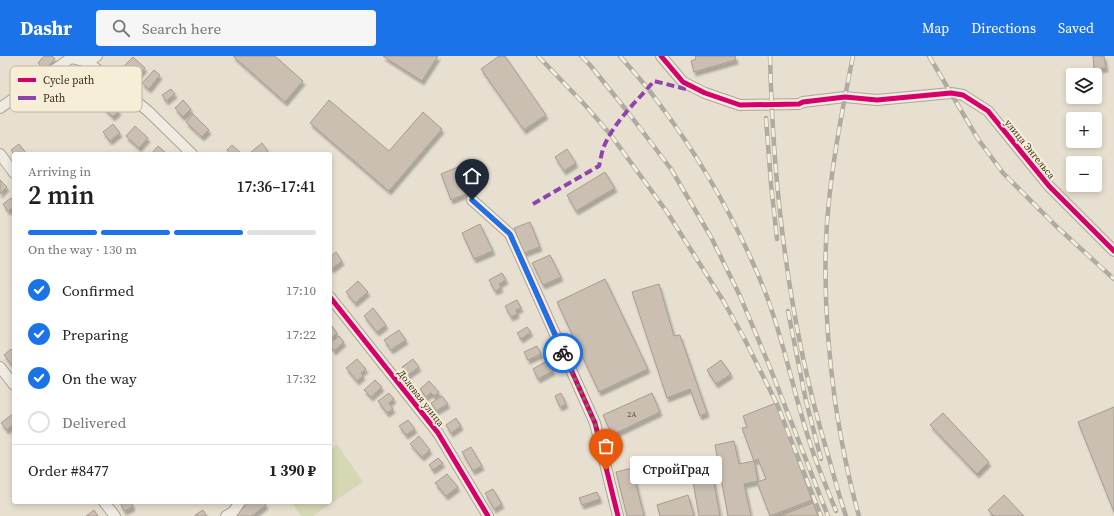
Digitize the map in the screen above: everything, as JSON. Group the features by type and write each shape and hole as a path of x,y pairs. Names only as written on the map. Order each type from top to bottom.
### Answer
{"street":[{"path":"79,56 93,66"},
{"path":"60,66 71,58 88,62 97,56"},
{"name":"улица Энгельса","path":"661,56 683,82 705,93 740,105 799,104 803,102 845,97 878,100 951,93 963,95 988,111 1049,186 1114,251"},
{"path":"0,108 10,101"},
{"path":"142,105 190,152"},
{"path":"0,154 12,170"},
{"path":"472,200 510,234 595,423 618,516"},
{"name":"Долевая улица","path":"332,300 438,433 488,516"},
{"path":"0,367 12,382"},
{"path":"106,504 115,516"},
{"path":"226,516 233,512 239,504"}],"green space":[{"path":"337,444 363,482 332,503 332,448"},
{"path":"293,504 331,504 313,516 301,516"}],"building":[{"path":"44,56 52,56 55,59 49,66 41,66 38,63"},
{"path":"233,56 275,56 303,81 285,102"},
{"path":"383,56 438,56 422,81"},
{"path":"499,56 505,56 546,115 524,130 481,69"},
{"path":"695,56 735,56 736,60 694,72 691,61 696,59"},
{"path":"1093,56 1104,56 1106,68 1094,68"},
{"path":"133,57 145,68 142,71 142,66 124,66"},
{"path":"154,70 160,75 149,89 142,83"},
{"path":"171,89 175,94 166,101 162,95"},
{"path":"183,100 191,109 183,117 175,108"},
{"path":"329,100 389,151 423,112 442,129 389,191 310,123"},
{"path":"108,112 118,112 113,117"},
{"path":"193,114 209,130 202,137 186,122"},
{"path":"113,124 120,133 110,141 103,132"},
{"path":"135,126 148,138 139,148 126,136"},
{"path":"262,143 268,151 267,152 251,152"},
{"path":"19,144 25,152 12,152 11,150"},
{"path":"232,145 240,152 228,152 227,150"},
{"path":"158,146 165,152 153,152"},
{"path":"567,149 576,163 564,171 555,157"},
{"path":"458,167 468,193 451,200 441,174"},
{"path":"605,172 615,188 576,211 567,195"},
{"path":"0,180 7,187 0,194"},
{"path":"11,198 12,199 12,208 8,211 3,204"},
{"path":"530,222 540,247 524,253 514,228"},
{"path":"480,224 493,251 474,259 462,233"},
{"path":"336,252 342,261 332,269 332,255"},
{"path":"550,255 561,277 543,285 532,263"},
{"path":"502,273 506,280 499,284 501,288 495,291 489,280"},
{"path":"605,279 648,369 599,392 557,302"},
{"path":"358,281 368,292 355,303 346,292"},
{"path":"659,284 674,336 680,335 707,413 700,416 690,389 667,398 632,292"},
{"path":"517,300 521,308 516,310 517,314 511,317 505,306"},
{"path":"373,308 386,325 377,332 364,316"},
{"path":"332,326 337,333 332,337"},
{"path":"527,327 531,332 521,339 517,333"},
{"path":"399,330 406,340 391,350 384,340"},
{"path":"339,336 344,342 334,351 332,348 332,341"},
{"path":"537,346 541,354 528,360 524,352"},
{"path":"11,349 12,365 4,355"},
{"path":"357,359 366,369 361,373 363,376 357,381 346,368"},
{"path":"413,359 419,367 408,375 402,367"},
{"path":"721,360 731,374 716,384 707,370"},
{"path":"547,361 553,371 538,379 533,369"},
{"path":"375,380 382,387 371,397 364,390"},
{"path":"429,381 439,392 434,396 431,393 426,397 420,389"},
{"path":"389,393 394,399 389,403 393,409 387,413 378,401"},
{"path":"561,393 566,404 560,407 555,396"},
{"path":"652,393 660,412 612,435 603,415"},
{"path":"442,396 448,404 436,411 431,403"},
{"path":"776,403 812,500 770,516 757,482 766,479 758,459 754,461 742,428 747,427 743,416"},
{"path":"1114,407 1114,512 1078,422"},
{"path":"943,413 989,462 977,474 930,425"},
{"path":"12,415 12,426 7,430 1,423"},
{"path":"456,418 461,426 451,433 446,425"},
{"path":"408,420 415,429 406,435 399,426"},
{"path":"419,436 430,450 422,457 410,444"},
{"path":"734,441 739,464 754,461 758,481 744,484 751,516 728,516 715,445"},
{"path":"471,447 482,466 473,471 462,452"},
{"path":"438,458 443,463 433,470 429,465"},
{"path":"632,468 644,516 627,516 616,472"},
{"path":"712,472 720,516 699,516 692,476"},
{"path":"447,474 458,487 446,496 435,483"},
{"path":"493,489 502,504 494,509 485,493"},
{"path":"597,492 600,499 582,505 579,498"},
{"path":"688,495 694,516 660,516 657,505"},
{"path":"1004,495 1024,516 994,516 988,510"},
{"path":"813,503 818,516 780,516"},
{"path":"121,504 132,504 133,507 124,511"},
{"path":"248,504 266,505 252,516 234,516"},
{"path":"94,510 98,516 86,516"},
{"path":"203,510 207,516 195,516 195,515"}],"railway":[{"path":"538,56 585,105 610,134 667,212 724,302 777,404 821,516"},
{"path":"581,56 627,111 671,169 711,237 740,296 769,365 828,516"},
{"path":"620,56 651,92 687,143 716,190 742,239 771,308 810,443 836,511"},
{"path":"770,56 779,208 793,308 814,406 846,516"},
{"path":"853,56 831,181 825,267 828,334 835,401 845,459 859,516"},
{"path":"929,56 978,139 1003,173 1057,227 1114,279"},
{"path":"766,118 777,239"},
{"path":"788,311 806,401 821,459"}],"marked path":[{"path":"533,204 599,166 604,148 616,125 654,81 690,90"}],"cycle path":[{"path":"661,56 683,82 705,93 740,105 799,104 803,102 845,97 877,100 951,93 963,95 988,111 1049,186 1114,251"},
{"path":"472,200 510,234 595,423 618,516"},
{"path":"332,300 438,433 488,516"}],"way so far":[{"path":"563,353 595,423 606,470"}],"place":[{"name":"СтройГрад","path":"606,470"}],"route":[{"path":"472,200 510,234 563,353"}]}
